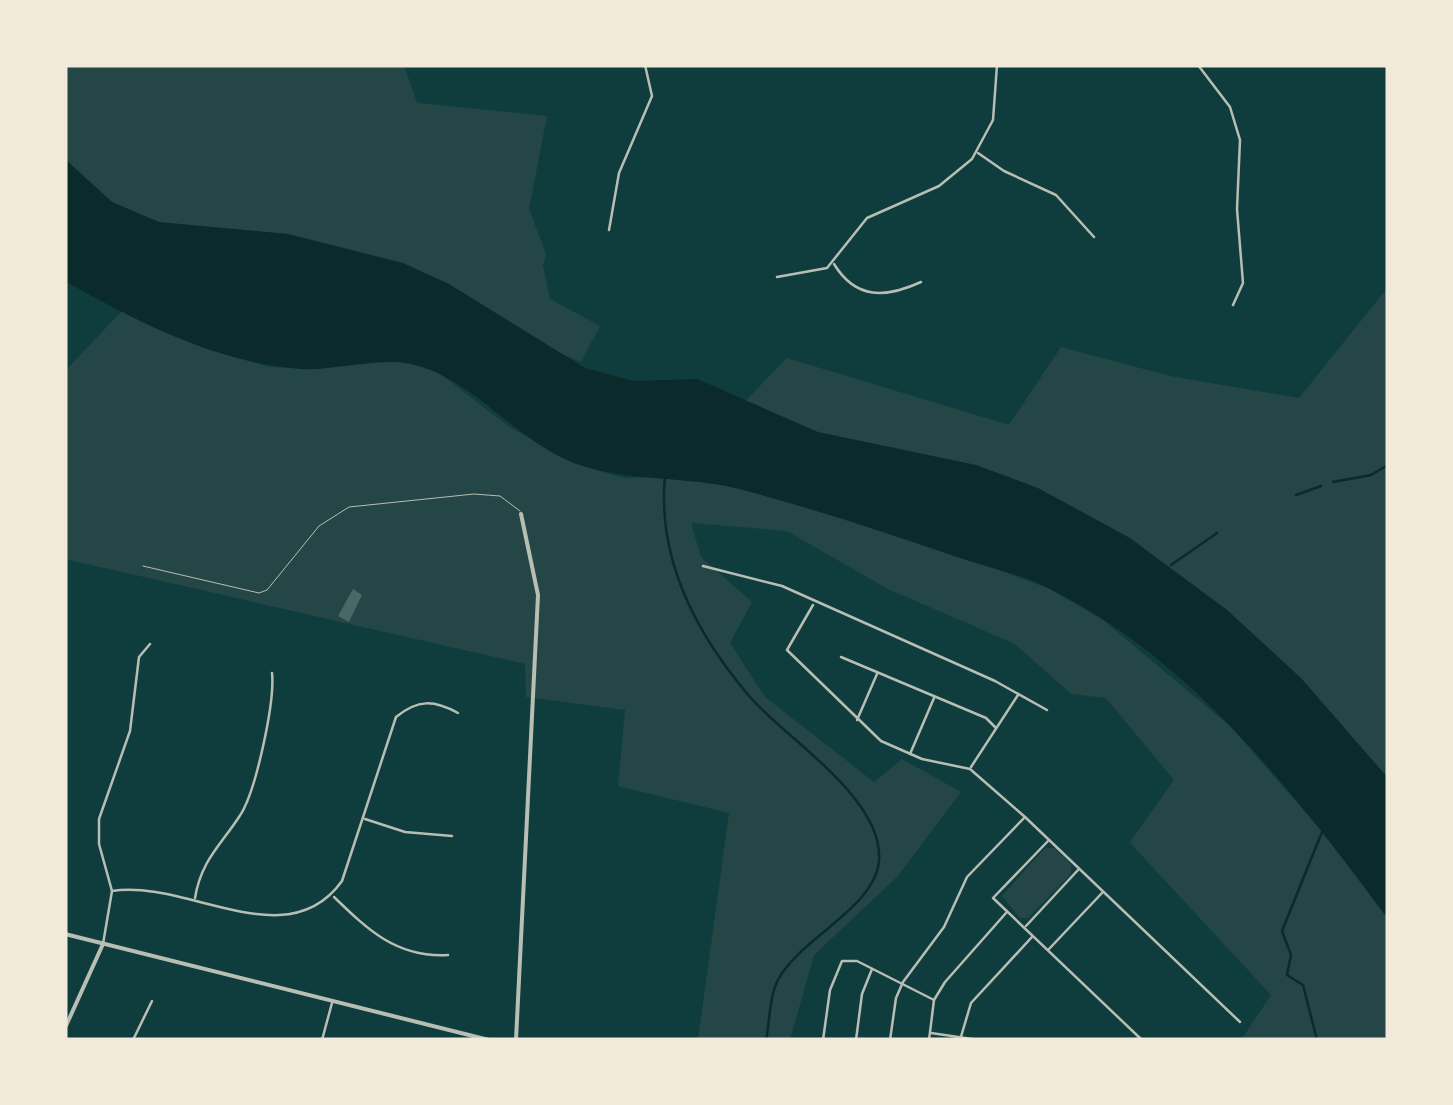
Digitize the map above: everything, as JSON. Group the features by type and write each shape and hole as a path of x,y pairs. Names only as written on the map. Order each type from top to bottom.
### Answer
{"street":[{"path":"609,230 620,173 652,96 645,65"},
{"path":"777,277 819,272 833,263 867,218 940,186 977,151 997,104 996,65"},
{"path":"1198,65 1230,107 1241,146 1236,208 1243,283 1233,304"},
{"path":"977,151 1004,171 1056,195 1094,237"},
{"path":"833,263 848,283 872,294 894,294 921,282"},
{"path":"516,1040 538,595 522,514"},
{"path":"704,566 758,577 1047,710"},
{"path":"814,604 786,650 857,720 881,741 910,754 970,769 1026,816 1240,1022"},
{"path":"65,1028 102,944 112,890 98,844 99,820 130,731 139,658 150,644"},
{"path":"841,656 986,718 996,728"},
{"path":"857,720 878,672"},
{"path":"195,900 204,861 240,816 252,790 262,731 274,696 272,673"},
{"path":"970,769 1019,694"},
{"path":"910,754 935,696"},
{"path":"112,890 134,887 288,917 304,913 332,895 349,865 396,717 424,702 438,702 458,713"},
{"path":"890,1040 896,998 903,982 944,927 967,877 1026,816"},
{"path":"363,819 405,832 452,836"},
{"path":"1050,839 993,898 1142,1040"},
{"path":"1024,928 1079,869"},
{"path":"1048,950 1103,892"},
{"path":"332,895 369,931 395,947 428,956 448,955"},
{"path":"929,1040 934,1000 959,963 1008,912"},
{"path":"65,934 489,1040"},
{"path":"961,1038 971,1003 1033,936"},
{"path":"823,1040 836,967 842,961 872,968 934,1000"},
{"path":"856,1040 862,994 872,968"},
{"path":"133,1040 152,1001"},
{"path":"322,1040 332,1002"},
{"path":"930,1033 980,1040"}],"lane":[{"path":"143,566 258,593 267,590 319,526 349,507 474,494 500,496 522,514"}],"shaded area":[{"path":"65,65 404,65 417,103 547,116 529,209 546,254 543,265 550,299 600,326 581,362 509,332 199,235 140,222 65,171"},
{"path":"65,159 112,202 159,222 288,234 403,263 449,284 585,368 634,381 697,379 818,432 976,465 1038,488 1130,538 1227,610 1301,678 1388,778 1388,919 1316,825 1238,734 1195,691 1102,618 1029,580 799,506 722,485 618,474 577,464 535,442 458,384 415,365 388,362 301,369 270,365 209,349 149,325 65,281"},
{"path":"1388,287 1388,787 1313,699 724,423 787,358 1009,425 1061,347 1170,376 1299,398"},
{"path":"123,310 203,348 270,367 308,369 401,361 435,370 510,427 573,463 624,478 665,477 726,485 877,526 1048,588 1103,620 1230,726 1333,844 1388,919 1388,1040 1241,1040 1271,995 1130,842 1174,780 1106,698 1071,694 1015,644 888,589 787,531 691,523 701,557 752,602 730,643 765,697 874,782 902,759 961,792 897,877 814,955 790,1040 698,1040 729,813 618,786 625,710 526,697 525,664 65,559 65,371"},
{"path":"1045,848 1054,848 1071,864 1071,874 1028,918 1020,918 1002,896"}],"building":[{"path":"353,589 362,595 349,622 338,616"}],"waterway":[{"path":"1333,482 1371,475 1388,465"},
{"path":"665,476 664,507 674,566 713,648 766,714 850,792 876,838 879,861 864,894 802,951 778,980 766,1040"},
{"path":"1296,495 1321,486"},
{"path":"1171,565 1217,533"},
{"path":"1317,1040 1303,985 1287,975 1291,955 1282,931 1322,832"}]}
